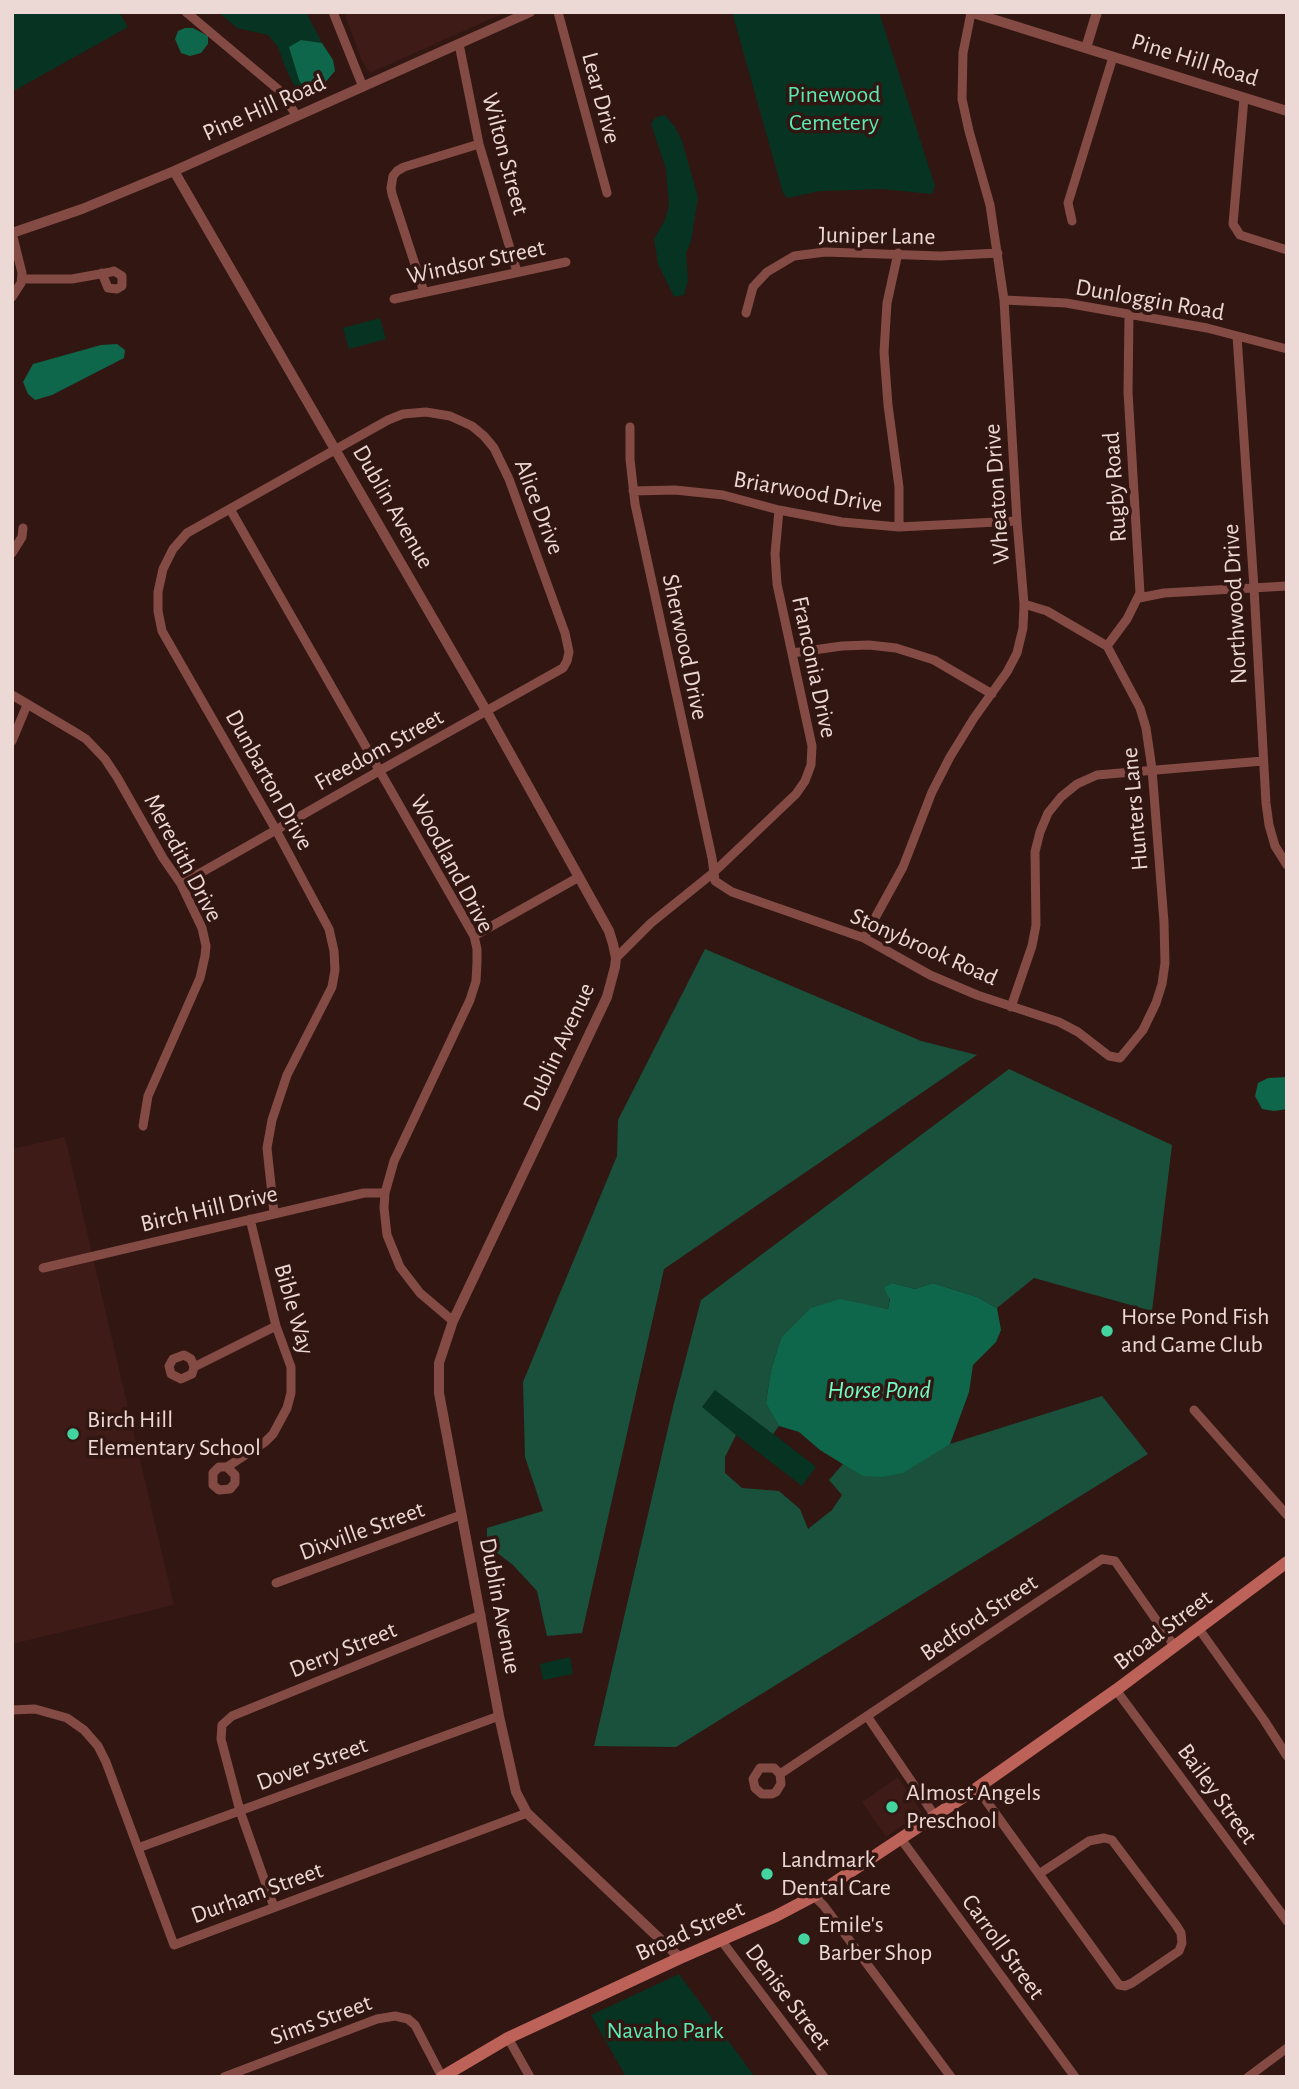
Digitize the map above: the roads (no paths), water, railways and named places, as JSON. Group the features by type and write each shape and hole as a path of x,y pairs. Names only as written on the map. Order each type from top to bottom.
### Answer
{"main road":[{"name":"Broad Street","path":"442,2077 508,2038 776,1916 814,1896 977,1788 1116,1690 1287,1562"}],"street":[{"path":"186,12 280,91 297,116"},
{"path":"333,12 363,87"},
{"name":"Pine Hill Road","path":"12,233 82,209 174,171 530,12"},
{"name":"Lear Drive","path":"558,12 607,193"},
{"name":"Pine Hill Road","path":"971,12 1287,111"},
{"name":"Wheaton Drive","path":"864,938 902,867 932,792 950,757 1007,672 1017,653 1023,628 1024,604 1004,300 990,205 962,99 963,53 971,12"},
{"path":"1086,48 1097,12"},
{"name":"Wilton Street","path":"459,44 479,144 517,272"},
{"path":"1072,221 1068,203 1113,57"},
{"path":"1244,98 1233,224 1240,235 1287,250"},
{"path":"424,292 392,194 393,176 404,167 479,144"},
{"name":"Dublin Avenue","path":"174,171 487,712 609,931 616,958 607,997 453,1321 442,1350 438,1379 440,1408 516,1792 527,1813 680,1958"},
{"path":"12,233 22,279 12,297"},
{"name":"Juniper Lane","path":"746,313 752,287 767,272 794,256 825,252 940,256 998,253"},
{"path":"898,253 887,303 884,352 899,487 900,527"},
{"name":"Windsor Street","path":"394,299 566,262"},
{"path":"22,279 72,279 102,273"},
{"name":"Dunloggin Road","path":"1004,300 1066,303 1207,328 1287,349"},
{"name":"Rugby Road","path":"1129,315 1128,393 1140,577 1139,598"},
{"name":"Northwood Drive","path":"1237,336 1269,825 1275,846 1287,865"},
{"name":"Alice Drive","path":"336,450 388,420 403,414 426,412 450,416 472,426 484,436 499,456 560,620 569,652 568,661 559,672 487,712"},
{"name":"Sherwood Drive","path":"630,427 633,491 713,873"},
{"name":"Dunbarton Drive","path":"274,1213 267,1148 272,1120 288,1075 332,987 334,951 329,929 276,830 162,631 158,592 163,569 173,549 187,533 336,450"},
{"name":"Briarwood Drive","path":"633,491 675,490 723,495 779,510 842,522 900,527 1017,521"},
{"name":"Woodland Drive","path":"230,509 474,936 477,949 476,981 470,1000 398,1151 384,1193 384,1222 394,1257 414,1286 453,1321"},
{"name":"Franconia Drive","path":"616,958 651,923 713,873 796,794 806,781 811,765 812,746 777,584 775,554 779,510"},
{"path":"12,553 22,537 23,528"},
{"path":"1024,604 1046,611 1107,646 1139,598 1164,593 1287,586"},
{"path":"792,653 842,646 896,648 934,660 992,694"},
{"name":"Hunters Lane","path":"1107,646 1140,708 1146,728 1152,769 1164,922 1165,963 1156,1003 1143,1030 1120,1058"},
{"name":"Meredith Drive","path":"12,695 86,739 105,759 181,884 205,937 205,956 195,991 148,1096 143,1126"},
{"path":"12,741 27,705"},
{"name":"Freedom Street","path":"181,884 487,712"},
{"path":"1011,1007 1032,946 1036,914 1035,852 1040,832 1048,813 1069,790 1097,775 1263,761"},
{"name":"Stonybrook Road","path":"713,873 715,881 732,892 864,938 930,975 1011,1007 1059,1022 1078,1032 1109,1056 1120,1058"},
{"path":"474,936 579,877"},
{"name":"Birch Hill Drive","path":"43,1268 274,1213 365,1193 384,1193"},
{"name":"Bible Way","path":"228,1467 273,1434 288,1408 291,1393 291,1367 276,1326 250,1219"},
{"path":"194,1367 276,1326"},
{"path":"1194,1409 1287,1515"},
{"name":"Dixville Street","path":"276,1583 461,1515"},
{"name":"Bedford Street","path":"780,1774 1102,1559 1115,1561 1175,1647"},
{"name":"Derry Street","path":"240,1811 221,1739 222,1725 232,1716 481,1615"},
{"path":"1199,1629 1287,1756"},
{"name":"Bailey Street","path":"1116,1690 1287,1921"},
{"name":"Durham Street","path":"12,1710 35,1709 56,1714 76,1723 91,1737 106,1762 174,1945 527,1813"},
{"name":"Dover Street","path":"138,1848 499,1716"},
{"path":"867,1716 935,1816"},
{"path":"977,1788 1119,1985 1132,1983 1179,1951 1181,1933 1111,1840 1104,1838 1089,1841 1039,1874"},
{"path":"240,1811 274,1907"},
{"name":"Carroll Street","path":"901,1839 1075,2077"},
{"path":"814,1896 951,2077"},
{"name":"Denise Street","path":"721,1940 824,2077"},
{"name":"Sims Street","path":"224,2077 382,2018 395,2016 408,2019 418,2028 442,2077"},
{"path":"508,2038 530,2077"},
{"path":"1248,2077 1287,2049"}],"water":[{"path":"193,28 208,36 208,44 201,53 190,56 181,53 175,39 178,31"},
{"path":"301,40 322,43 333,60 335,71 316,93 306,91 299,80 289,47"},
{"path":"117,344 125,350 124,358 52,395 35,400 28,394 23,382 33,364 101,345"},
{"path":"1287,1077 1287,1109 1262,1109 1255,1096 1258,1083 1268,1078"},
{"name":"Horse Pond","path":"892,1283 915,1289 933,1283 977,1297 997,1308 1001,1330 996,1342 973,1365 969,1392 950,1444 903,1473 882,1477 862,1476 820,1450 799,1432 779,1426 766,1403 771,1370 781,1338 811,1308 840,1299 888,1309 890,1299 884,1288"}],"place":[{"name":"Horse Pond Fish and Game Club","path":"1107,1331"},
{"name":"Birch Hill Elementary School","path":"73,1434"},
{"name":"Almost Angels Preschool","path":"892,1807"},
{"name":"Landmark Dental Care","path":"767,1874"},
{"name":"Emile's Barber Shop","path":"804,1939"}],"park label":[{"name":"Pinewood Cemetery","path":"834,109"},
{"name":"Navaho Park","path":"665,2031"}]}
